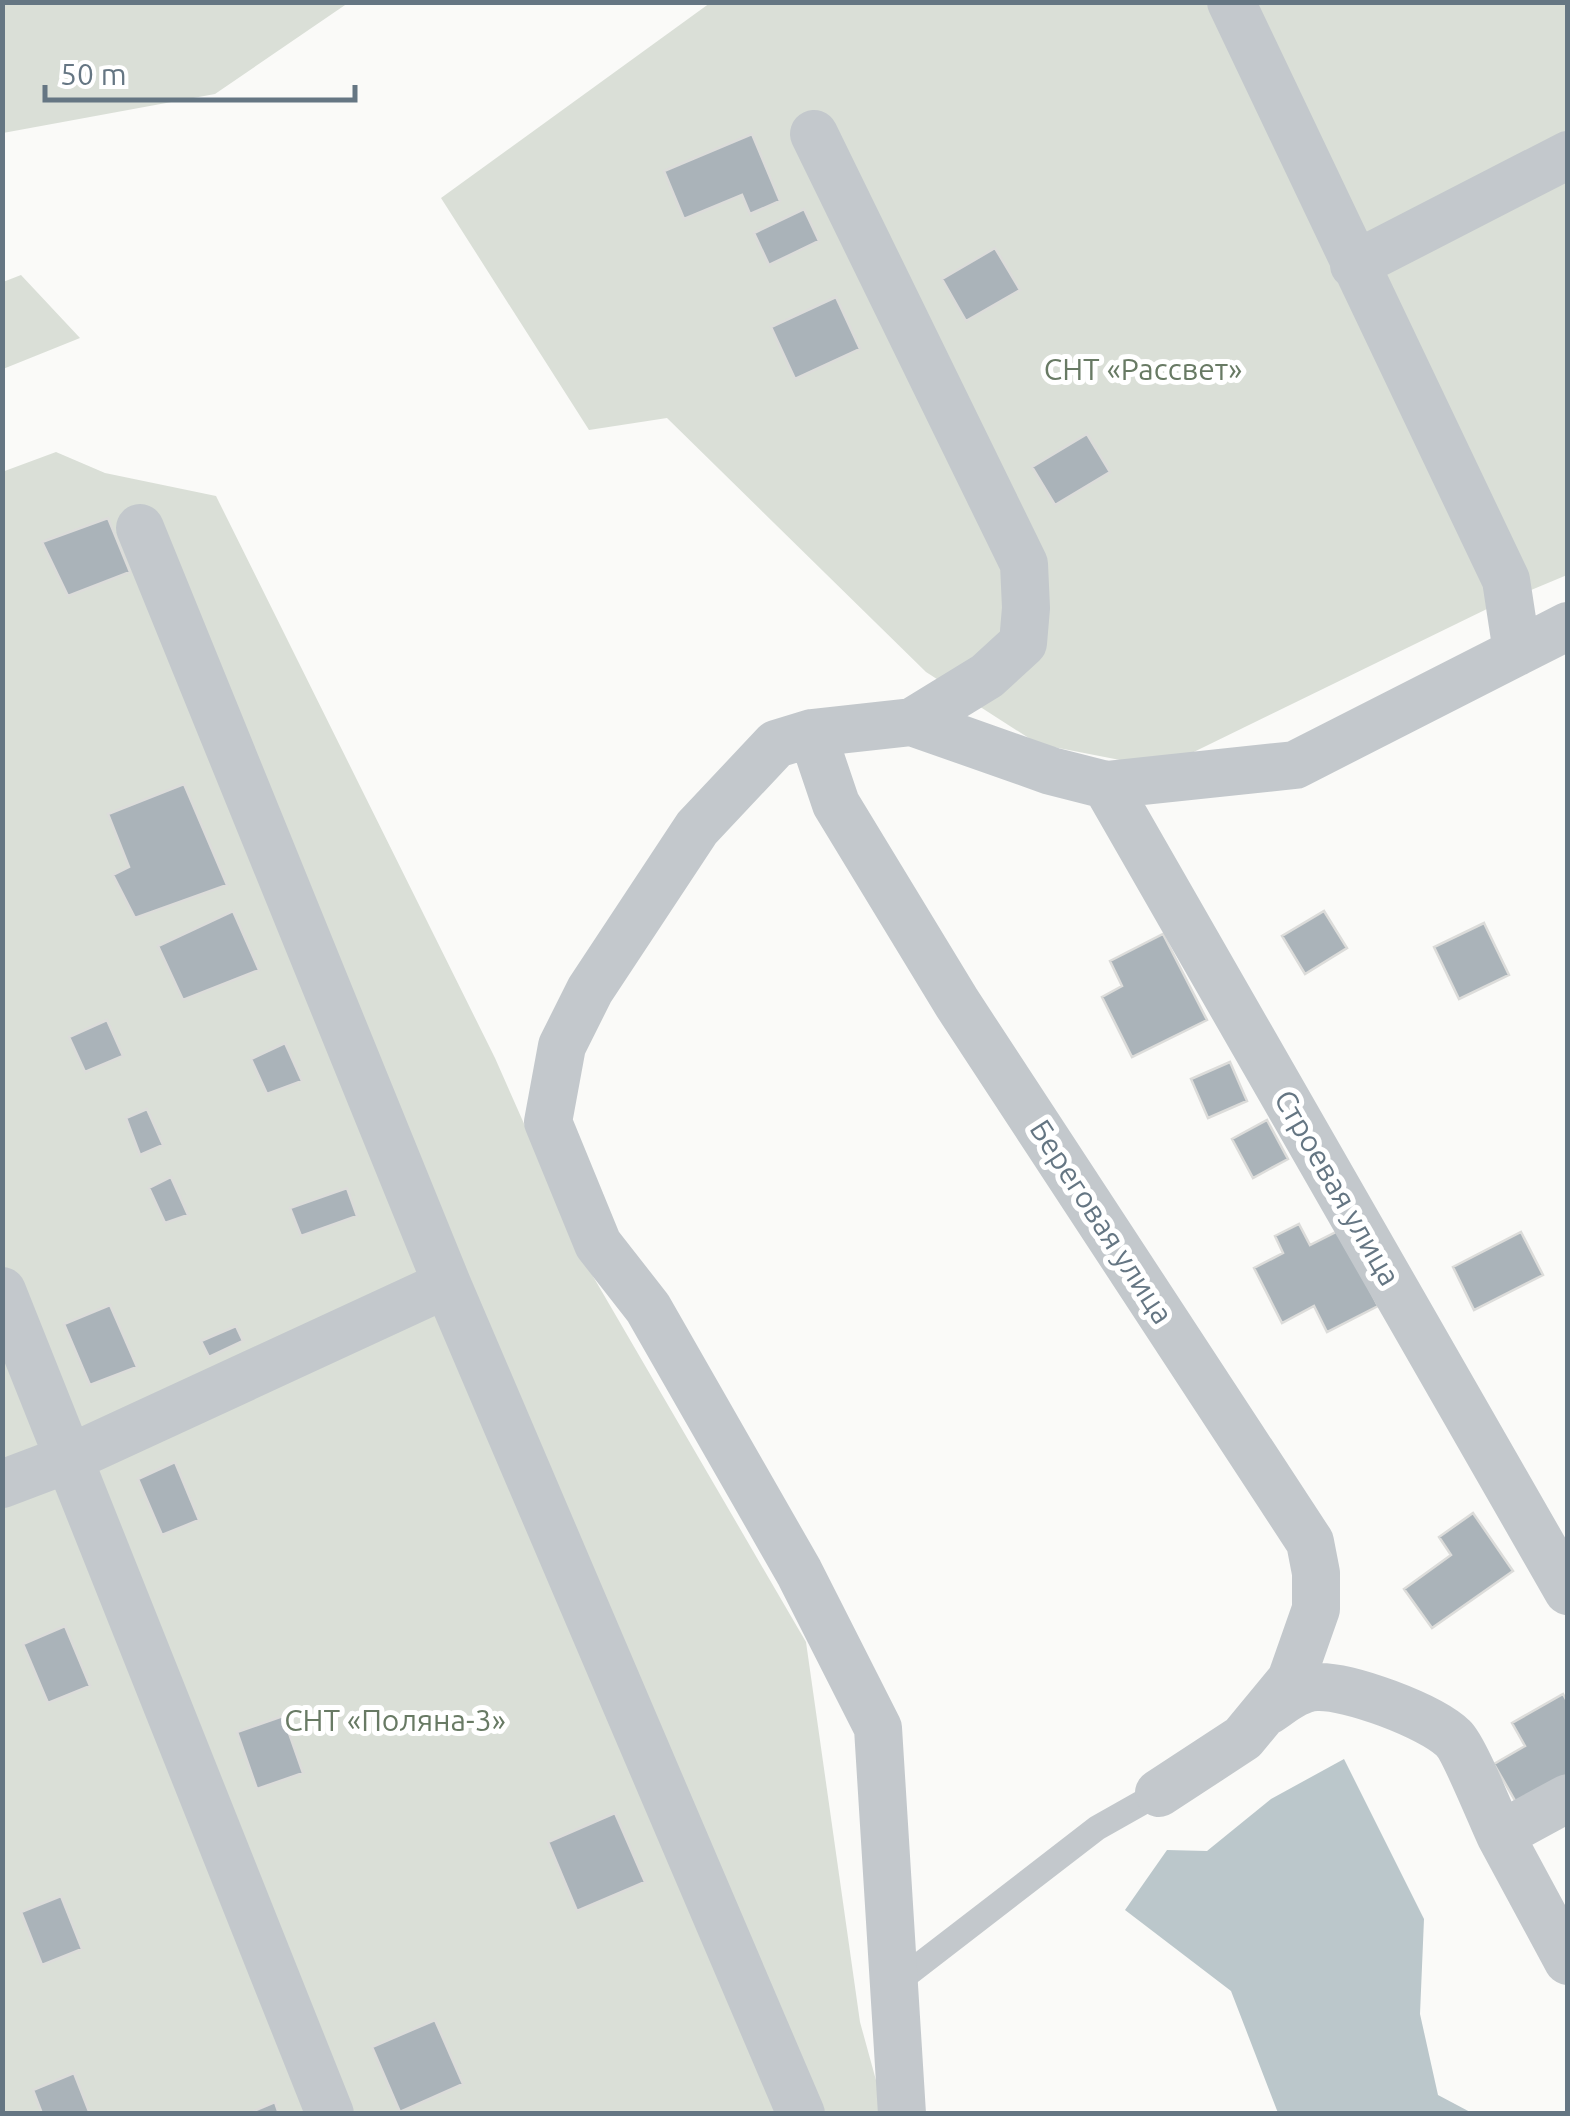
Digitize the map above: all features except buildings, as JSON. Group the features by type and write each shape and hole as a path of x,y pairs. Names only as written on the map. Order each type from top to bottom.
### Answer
{"street":[{"path":"1230,2 1506,580 1516,652"},
{"path":"814,134 1024,564 1023,644 986,676 912,722 812,733 776,744 697,828 590,990 562,1046 548,1122 598,1244 648,1308 799,1572 878,1728 902,2114"},
{"path":"1354,265 1568,156"},
{"path":"140,528 447,1284 801,2114"},
{"path":"912,722 1051,771 1106,785 1294,765 1568,626"},
{"name":"Береговая улица","path":"812,733 836,804 957,1003 1310,1542 1316,1573 1316,1609 1291,1680 1243,1738 1160,1793"},
{"name":"Строевая улица","path":"1106,785 1568,1591"},
{"path":"2,1484 68,1459 447,1284"},
{"path":"2,1291 330,2114"},
{"name":"Береговая улица","path":"1264,1714 1292,1694 1316,1687 1384,1702 1454,1739 1568,1962"},
{"path":"1500,1834 1568,1798"}],"lane":[{"path":"896,1983 1097,1828 1160,1793"}],"green space":[{"path":"3,2 348,3 215,94 3,133"},
{"name":"СНТ «Рассвет»","path":"710,3 1567,3 1567,575 1491,607 1161,768 1038,744 926,672 667,418 589,430 441,198"},
{"path":"21,275 80,338 3,369 3,282"},
{"name":"СНТ «Поляна-3»","path":"56,452 105,473 216,496 495,1058 587,1266 806,1642 860,2022 885,2113 3,2114 2,472"}],"shaded area":[{"path":"1344,1759 1424,1919 1420,2014 1438,2095 1472,2113 1278,2113 1231,1991 1125,1910 1167,1850 1207,1851 1271,1799"}]}
